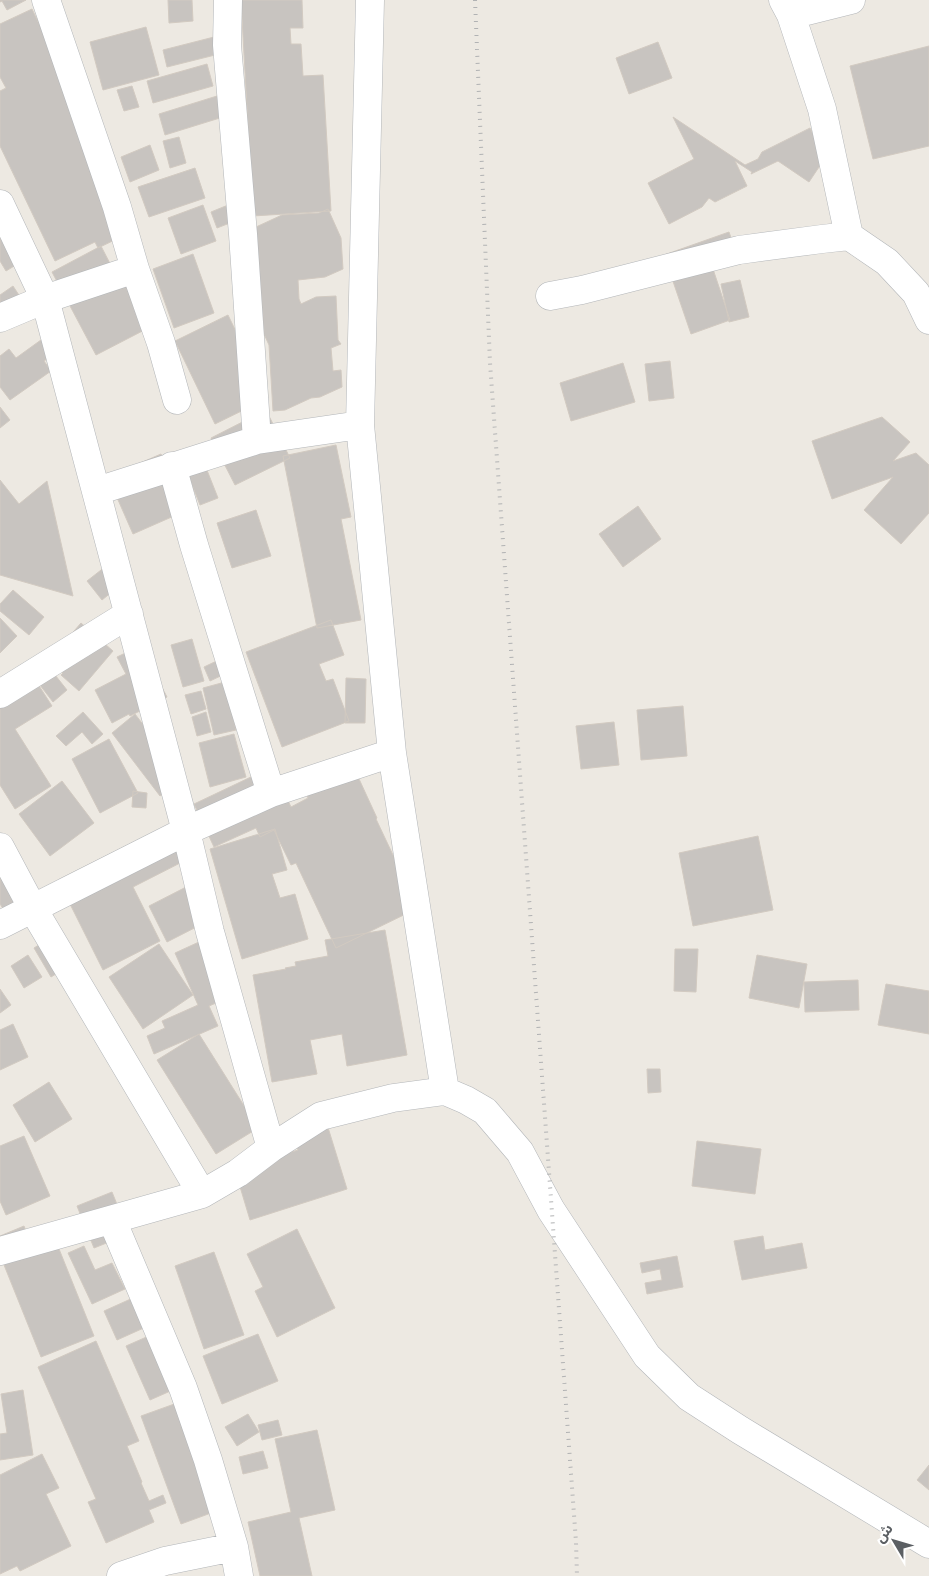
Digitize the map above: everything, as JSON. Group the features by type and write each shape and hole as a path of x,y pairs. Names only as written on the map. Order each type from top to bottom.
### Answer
{"street":[{"path":"46,0 117,207 135,269 161,343 178,400"},
{"path":"228,0 227,45 243,234 257,440"},
{"path":"370,0 360,424 392,753 445,1091"},
{"path":"849,236 822,109 787,8 851,0"},
{"path":"0,204 45,299 186,831 210,932 271,1148"},
{"path":"550,296 582,290 739,250 849,236 888,262 916,293 929,320"},
{"path":"0,318 45,299 135,269"},
{"path":"97,491 257,440 360,424"},
{"path":"172,466 194,545 271,793"},
{"path":"0,694 129,614"},
{"path":"0,925 186,831 271,793 392,753"},
{"path":"0,847 33,909 202,1194"},
{"path":"0,1251 202,1194 238,1173 271,1148 321,1116 393,1098 445,1091 485,1111 520,1152 550,1210 647,1356 689,1397 748,1435 929,1544"},
{"path":"112,1220 183,1388 208,1460 234,1547 239,1576"},
{"path":"121,1576 165,1561 234,1547"}],"building":[{"path":"0,0 26,0 7,10"},
{"path":"168,0 192,0 193,21 169,23"},
{"path":"241,0 302,0 303,28 290,28 291,44 301,44 303,76 323,75 331,211 253,216"},
{"path":"32,9 58,64 129,233 98,248 95,242 55,261 0,146 0,91 6,88 0,77 0,24"},
{"path":"146,27 159,75 103,90 90,42"},
{"path":"214,37 219,54 167,67 163,50"},
{"path":"658,42 672,78 629,94 616,58"},
{"path":"929,46 929,146 873,159 850,66"},
{"path":"207,64 213,86 153,103 147,81"},
{"path":"132,86 139,107 124,111 117,90"},
{"path":"217,96 223,117 165,135 159,114"},
{"path":"673,117 745,165 758,159 762,152 810,128 825,158 809,182 778,161 751,174 752,172 735,161 747,186 715,202 709,198 702,207 669,224 648,183 694,159"},
{"path":"179,137 186,163 170,168 163,141"},
{"path":"150,145 159,170 130,182 121,157"},
{"path":"195,168 205,198 149,217 138,187"},
{"path":"233,203 240,219 217,228 211,212"},
{"path":"203,205 216,241 181,254 168,218"},
{"path":"328,209 341,238 343,269 325,277 298,280 299,299 301,304 316,297 336,296 338,340 341,344 331,348 333,371 341,370 342,387 285,410 273,411 269,345 264,334 256,227 282,215 319,213"},
{"path":"0,232 34,254 6,271 0,261"},
{"path":"729,232 738,257 712,266 730,320 691,334 664,255"},
{"path":"101,246 119,281 128,276 154,325 96,355 52,272"},
{"path":"193,254 214,313 174,328 153,269"},
{"path":"740,280 749,317 729,322 721,284"},
{"path":"13,286 28,309 0,314 0,295"},
{"path":"228,315 268,398 215,424 175,341"},
{"path":"52,332 63,348 44,361 51,371 10,400 0,387 0,356 9,349 16,358"},
{"path":"670,361 674,398 649,401 645,364"},
{"path":"623,363 635,402 571,421 560,383"},
{"path":"0,407 10,420 0,428"},
{"path":"266,410 290,458 235,485 211,438"},
{"path":"882,417 910,442 893,461 916,453 929,465 929,513 901,544 864,510 893,477 832,499 812,441"},
{"path":"197,445 218,498 200,505 179,452"},
{"path":"336,445 351,517 341,519 361,620 317,628 283,456"},
{"path":"161,454 170,475 192,508 133,534 108,477"},
{"path":"0,480 19,504 47,481 73,596 0,575"},
{"path":"638,506 661,539 623,567 599,534"},
{"path":"256,510 271,556 232,568 217,523"},
{"path":"110,563 124,582 102,600 87,581"},
{"path":"13,590 44,617 29,635 0,611 0,604"},
{"path":"0,618 17,636 0,653"},
{"path":"331,620 344,655 319,664 326,681 333,679 349,721 282,747 246,652"},
{"path":"81,623 113,651 79,691 61,675 63,673 49,660"},
{"path":"192,639 204,681 183,687 171,645"},
{"path":"140,646 167,697 112,723 95,690 126,674 117,657"},
{"path":"40,656 67,690 53,702 26,667"},
{"path":"225,657 231,671 210,681 204,667"},
{"path":"34,678 52,706 15,729 51,786 15,809 0,785 0,700"},
{"path":"346,678 366,679 365,723 345,723"},
{"path":"225,682 236,730 214,735 203,688"},
{"path":"201,691 206,709 191,714 185,695"},
{"path":"683,706 687,756 641,760 637,710"},
{"path":"83,712 103,734 92,744 82,732 66,746 56,736"},
{"path":"206,712 211,732 197,736 192,717"},
{"path":"135,714 184,778 160,796 112,733"},
{"path":"614,722 619,765 581,769 576,726"},
{"path":"234,734 246,777 210,787 199,743"},
{"path":"109,739 138,793 100,813 72,759"},
{"path":"348,755 418,908 336,948 296,863 291,865 274,830 260,837 256,828 214,847 194,804 272,767 291,807 308,798 299,778"},
{"path":"62,781 94,823 50,856 19,814"},
{"path":"133,791 147,793 146,808 132,807"},
{"path":"166,826 184,861 133,887 160,941 103,970 58,880"},
{"path":"275,829 287,870 272,874 280,898 295,894 308,939 242,959 210,849"},
{"path":"758,836 773,910 693,926 679,853"},
{"path":"0,860 23,899 4,910 0,904"},
{"path":"192,884 210,920 167,942 149,906"},
{"path":"385,930 407,1055 347,1066 342,1034 310,1040 317,1074 272,1082 253,975 296,966 295,962 328,956 325,940"},
{"path":"212,936 223,1000 209,1006 218,1026 154,1054 147,1036 165,1028 162,1021 198,1005 175,953"},
{"path":"47,940 64,969 51,977 34,948"},
{"path":"159,944 193,995 143,1029 109,977"},
{"path":"675,949 698,949 696,992 674,991"},
{"path":"28,955 42,977 24,988 11,966"},
{"path":"757,955 807,964 799,1008 749,998"},
{"path":"858,980 859,1010 805,1012 804,982"},
{"path":"886,984 929,991 929,1034 878,1025"},
{"path":"0,989 11,1005 0,1013"},
{"path":"13,1024 28,1057 0,1070 0,1030"},
{"path":"199,1034 258,1128 216,1154 157,1060"},
{"path":"647,1069 660,1069 661,1092 648,1093"},
{"path":"49,1082 72,1119 35,1142 13,1105"},
{"path":"326,1121 347,1189 250,1220 235,1170 298,1150 292,1132"},
{"path":"24,1136 50,1196 6,1215 0,1201 0,1146"},
{"path":"697,1141 761,1149 755,1194 692,1186"},
{"path":"112,1192 129,1234 94,1248 77,1206"},
{"path":"24,1226 31,1244 53,1234 94,1336 41,1357 0,1255 0,1236"},
{"path":"297,1229 335,1308 277,1337 255,1291 263,1287 247,1254"},
{"path":"763,1236 765,1250 802,1243 807,1268 742,1280 734,1241"},
{"path":"84,1246 95,1270 112,1263 125,1289 92,1304 68,1253"},
{"path":"214,1252 244,1335 204,1349 175,1266"},
{"path":"677,1256 683,1287 647,1294 645,1283 662,1280 660,1269 642,1273 640,1263"},
{"path":"144,1293 157,1322 117,1340 104,1311"},
{"path":"167,1328 184,1385 150,1400 126,1346"},
{"path":"258,1334 278,1381 222,1404 203,1356"},
{"path":"96,1341 139,1441 127,1446 141,1483 149,1501 163,1495 166,1503 149,1510 154,1522 106,1543 88,1502 96,1499 38,1367"},
{"path":"23,1390 33,1455 0,1460 0,1434 7,1433 1,1394"},
{"path":"191,1398 230,1506 181,1524 141,1416"},
{"path":"248,1414 259,1432 237,1446 225,1427"},
{"path":"278,1420 282,1435 262,1440 258,1425"},
{"path":"317,1430 335,1510 299,1518 312,1576 260,1576 248,1522 291,1512 275,1439"},
{"path":"263,1451 268,1468 243,1474 239,1457"},
{"path":"42,1454 59,1488 46,1494 71,1546 20,1571 17,1566 0,1574 0,1475"},
{"path":"929,1465 929,1490 917,1480"}],"railway":[{"path":"475,0 490,363 577,1576"}]}
